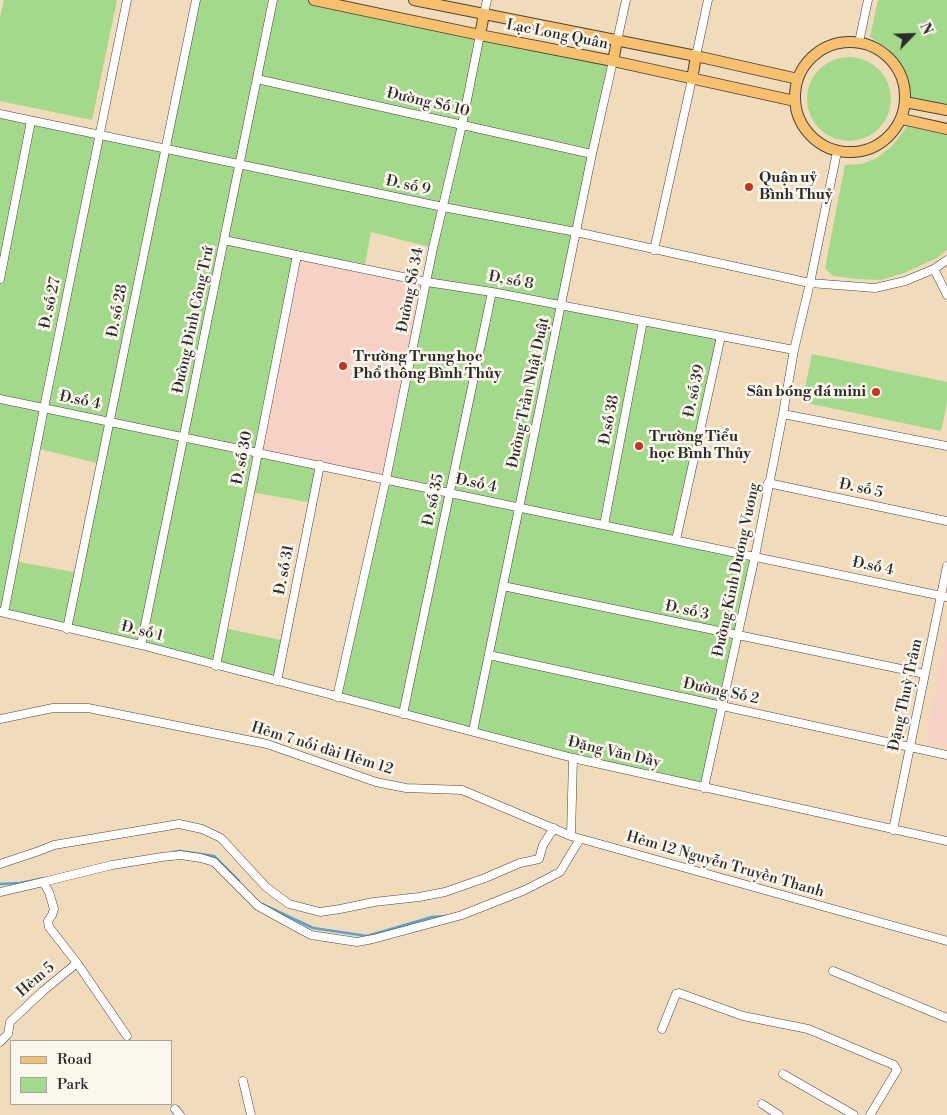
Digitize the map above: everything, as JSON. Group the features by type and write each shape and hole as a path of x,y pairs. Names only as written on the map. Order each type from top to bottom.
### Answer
{"main road":[{"name":"Lạc Long Quân","path":"314,0 480,36 613,61 794,102"},
{"name":"Lạc Long Quân","path":"414,0 696,56 798,79"},
{"path":"480,36 484,14"},
{"path":"613,61 617,41"},
{"path":"843,42 859,42 875,47 888,57 898,70 904,86 905,102 902,119 890,137 874,148 856,153 837,152 821,145 808,133 798,118 794,102 798,79 805,65 815,54 828,46 843,42"},
{"path":"692,79 696,56"},
{"path":"905,102 947,110"},
{"path":"902,119 947,128"}],"street":[{"name":"Đ. số 27","path":"2,612 127,0"},
{"name":"Đ. số 28","path":"67,628 196,0"},
{"name":"Đường Đinh Công Trứ","path":"141,645 273,0"},
{"path":"484,14 487,0"},
{"path":"617,41 626,0"},
{"path":"696,56 708,0"},
{"path":"859,42 868,0"},
{"name":"Đường Số 34","path":"337,697 386,479 480,36"},
{"name":"Đường Trần Nhật Duật","path":"473,731 592,154 613,61"},
{"name":"Đường Số 10","path":"257,79 592,154"},
{"path":"654,250 692,79"},
{"name":"Đ. số 9","path":"0,114 443,207 576,232 810,283 875,288 904,281 934,269 947,260"},
{"path":"0,279 31,121"},
{"name":"Đường Kinh Dương Vương","path":"704,788 755,556 794,350 837,152"},
{"name":"Đ, số 8","path":"224,240 427,282 561,304 794,350"},
{"name":"Đ. số 30","path":"216,666 297,255"},
{"path":"934,269 947,295"},
{"name":"Đ. số 35","path":"403,714 492,292"},
{"name":"Đ.số 38","path":"604,525 644,321"},
{"name":"Đ. số 39","path":"676,540 721,336"},
{"name":"Đ.số 4","path":"0,399 944,596"},
{"path":"783,414 947,446"},
{"name":"Đ. số 31","path":"277,681 320,465"},
{"name":"Đ. số 5","path":"768,483 947,521"},
{"name":"Đặng Thuỳ Trâm","path":"894,830 925,674 944,596 947,566"},
{"name":"Đ. số 3","path":"503,586 925,674"},
{"name":"Đ. số 1","path":"2,612 141,645 277,681"},
{"name":"Đường Số 2","path":"489,655 947,755"},
{"name":"Đặng Văn Dầy","path":"277,681 574,758 947,841"},
{"name":"Hẻm 7 nối dài Hẻm 12","path":"0,719 53,708 88,708 267,744 376,782 406,788 462,790 571,836"},
{"path":"571,836 574,758"},
{"path":"0,864 54,844 179,824 202,828 221,838 266,887 289,904 320,912 445,892 520,863 539,859 544,845 554,828"},
{"name":"Hẻm 12 Nguyễn Truyền Thanh","path":"571,836 947,941"},
{"path":"0,892 112,865 180,855 214,862 258,906 311,935 357,942 462,916 525,890 560,872 580,839"},
{"name":"Hẻm 5","path":"43,882 50,892 54,909 48,921 49,927 77,963 127,1036"},
{"name":"Hẻm 5","path":"0,1042 8,1034 10,1022 77,963"},
{"path":"833,971 947,1018"},
{"path":"662,1028 676,994 679,993 743,1016 808,1029 894,1064 897,1070 870,1115"},
{"path":"783,1074 854,1115"},
{"path":"243,1081 252,1115"},
{"path":"762,1104 780,1115"}],"shaded area":[{"name":"Trường Trung học Phổ thông Bình Thủy","path":"300,258 424,281 384,477 261,451"},
{"path":"947,635 947,747 930,744 926,738"}],"green space":[{"path":"4,0 117,0 92,120 0,101 0,17"},
{"path":"196,0 314,0 613,61 561,304 717,338 674,539 755,556 704,788 337,697 433,248 371,232 365,264 245,244 297,255 259,453 320,465 313,503 251,492 224,628 285,641 277,681 0,612 0,114 165,149","holes":["36,448 101,464 79,573 14,561"]},
{"path":"878,0 947,0 947,104 911,97 909,81 901,65 889,49 870,37"},
{"path":"841,57 857,57 873,64 884,75 891,91 888,115 879,129 873,134 857,141 841,141 825,134 814,123 807,107 807,91 814,75 825,64"},
{"path":"907,126 947,135 947,250 937,258 904,273 881,280 833,276 825,268 845,165 861,164 877,158 893,145"},
{"name":"Sân bóng đá mini","path":"812,354 947,382 947,403 941,431 802,402"}],"waterway":[{"path":"173,852 180,851 214,856 239,881"},
{"path":"0,884 20,883 45,878"},
{"path":"262,904 313,928 367,936 432,917 446,916"}],"place":[{"name":"Quận uỷ Bình Thuỷ","path":"749,187"},
{"name":"Trường Trung học Phổ thông Bình Thủy","path":"343,366"},
{"name":"Sân bóng đá mini","path":"876,392"},
{"name":"Trường Tiểu học Bình Thủy","path":"639,446"}]}
